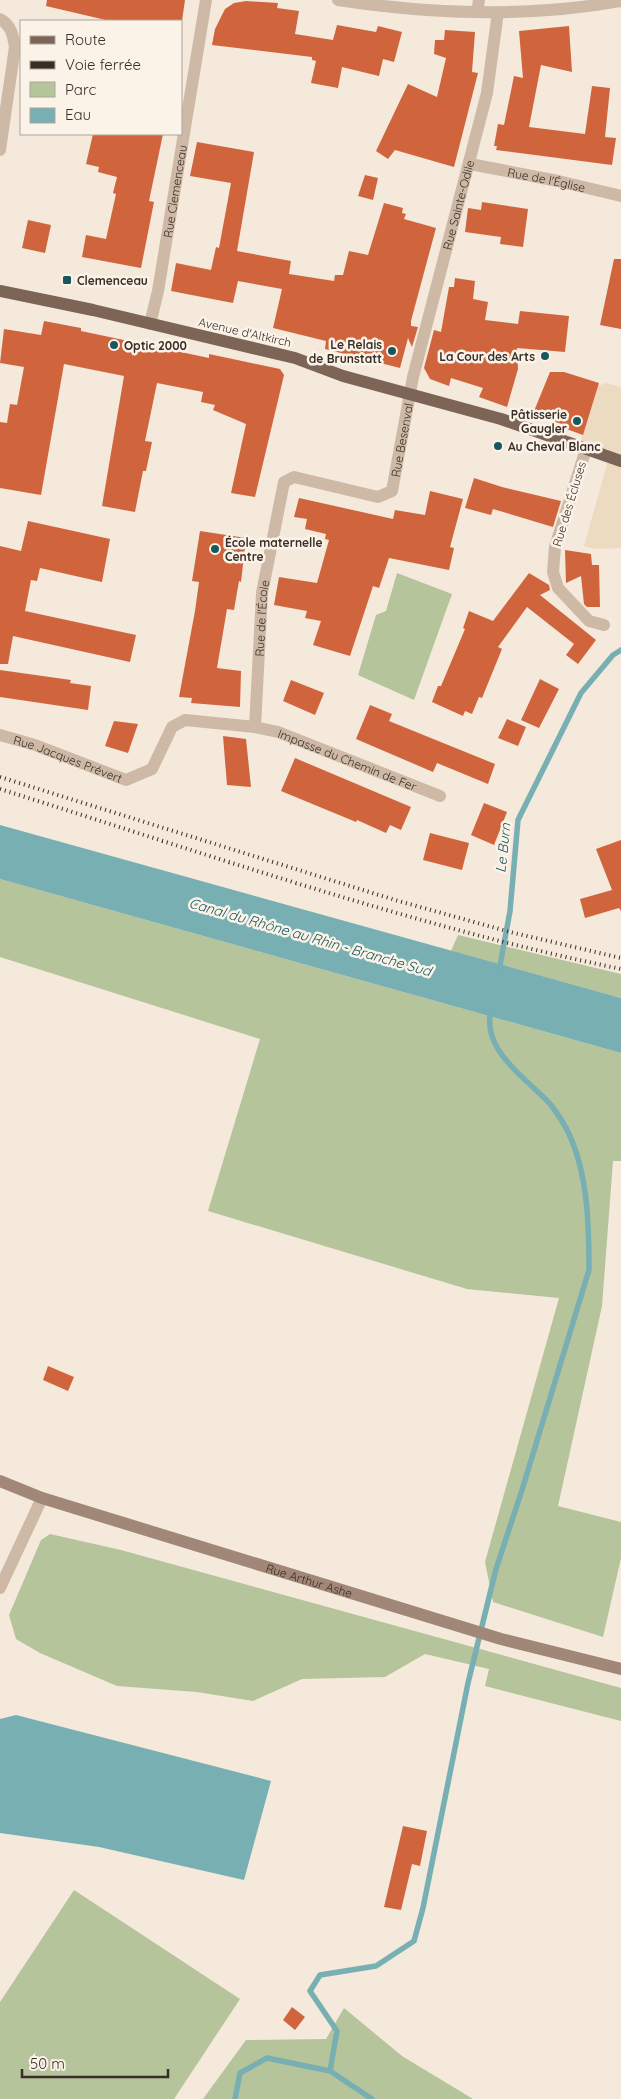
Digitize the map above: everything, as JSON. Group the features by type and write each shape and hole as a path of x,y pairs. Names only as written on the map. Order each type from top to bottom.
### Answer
{"main road":[{"name":"Avenue d'Altkirch","path":"0,291 295,358 343,376 409,396 501,419 621,461"},
{"name":"Rue Arthur Ashe","path":"0,1481 42,1498 461,1627 621,1669"}],"street":[{"name":"Rue Clemenceau","path":"150,324 158,292 206,0"},
{"path":"338,0 379,6 478,6 498,12 601,5 621,1"},
{"name":"Rue Sainte-Odile","path":"409,396 428,316 470,164 487,93 498,12"},
{"path":"0,19 6,22 13,33 15,47 0,150"},
{"name":"Rue de l'Église","path":"470,164 566,182 621,196"},
{"name":"Rue Besenval","path":"284,482 294,477 378,497 392,492 409,396"},
{"name":"Rue des Écluses","path":"586,449 555,547 553,572 558,588 589,621 604,625"},
{"name":"Rue de l'École","path":"255,727 262,593 284,482"},
{"name":"Rue Jacques Prévert","path":"0,735 35,745 126,780 152,769 172,727 185,720 255,727"},
{"name":"Impasse du Chemin de Fer","path":"255,727 278,732 440,796"},
{"path":"0,1588 42,1498"}],"green space":[{"path":"397,573 452,594 414,700 358,675 376,615 386,611"},
{"path":"0,879 621,1053 621,1161 613,1161 602,1306 558,1506 621,1522 621,1558 603,1637 493,1602 485,1562 559,1298 467,1289 208,1211 260,1039 0,957"},
{"path":"458,935 621,974 621,998 451,951"},
{"path":"50,1534 121,1550 621,1688 621,1721 485,1686 489,1669 425,1654 385,1677 302,1679 253,1701 197,1692 117,1686 40,1653 16,1639 9,1615 41,1540"},
{"path":"74,1890 240,1999 174,2099 0,2099 0,2002"},
{"path":"344,2008 402,2056 473,2099 203,2099 246,2040 326,2039"}],"shaded area":[{"path":"606,383 621,387 621,548 595,549 584,546 609,457 579,446 597,391 595,387"}],"water":[{"name":"Canal du Rhône au Rhin - Branche Sud","path":"0,825 621,998 621,1053 0,879"},
{"path":"16,1715 271,1781 244,1880 99,1847 0,1833 0,1719"}],"building":[{"path":"47,0 185,0 182,21 106,20 46,6"},
{"path":"246,1 278,3 277,8 299,11 295,34 333,40 337,25 376,32 378,26 402,32 394,62 383,59 379,76 342,67 338,88 311,83 316,61 312,60 312,57 212,45 215,29 225,9 234,3"},
{"path":"569,26 572,72 541,65 529,127 585,134 592,86 610,88 605,137 616,138 612,165 496,150 497,146 494,146 498,124 504,125 514,76 523,78 519,31"},
{"path":"445,30 475,32 472,72 478,73 454,167 395,150 388,159 376,151 408,84 437,97 446,58 434,54 435,40 444,40"},
{"path":"93,135 163,135 149,201 154,202 141,268 82,257 86,235 106,239 116,194 113,193 117,177 98,172 99,167 86,164"},
{"path":"197,142 254,152 237,251 291,261 289,274 334,281 335,275 343,275 349,251 368,255 384,203 403,208 402,213 406,214 404,219 436,228 411,321 411,326 418,327 412,347 408,338 400,368 325,349 326,341 273,328 282,289 238,281 233,303 171,291 176,263 211,270 216,247 219,248 231,183 190,176"},
{"path":"365,175 378,178 373,200 358,196"},
{"path":"482,202 528,209 523,247 500,244 501,237 465,232 468,208 481,210"},
{"path":"28,220 51,225 45,253 22,248"},
{"path":"614,259 621,259 621,329 600,325"},
{"path":"455,278 475,281 473,299 488,302 485,320 518,324 520,311 569,316 565,352 517,348 518,369 507,407 479,397 483,388 451,378 449,386 430,379 424,368 434,330 441,332 449,287 454,287"},
{"path":"44,321 81,328 81,331 209,358 209,354 280,369 284,375 255,497 231,493 246,424 213,410 215,405 201,402 203,392 157,383 145,441 152,442 146,471 143,471 135,512 102,506 124,376 64,364 41,495 0,488 0,422 7,423 10,404 17,405 24,367 0,363 4,329 41,335"},
{"path":"550,372 564,372 599,383 583,435 561,427 562,424 532,416"},
{"path":"474,478 502,487 561,501 553,527 493,509 491,515 465,508"},
{"path":"430,491 463,499 450,547 454,548 449,570 389,558 379,588 373,586 350,656 313,645 321,621 305,618 307,611 274,605 279,577 317,583 329,540 325,539 326,534 305,529 307,519 294,517 299,498 393,519 395,510 425,515"},
{"path":"28,521 110,539 102,582 40,568 37,581 31,580 25,611 136,635 130,662 13,636 8,664 0,664 0,546 21,551"},
{"path":"200,531 246,538 241,582 239,581 234,610 227,609 217,668 241,671 240,707 191,703 192,698 179,697 199,582 192,581"},
{"path":"565,550 591,554 592,565 599,565 600,607 587,607 584,604 581,576 566,583"},
{"path":"529,573 549,585 550,590 540,595 596,640 578,664 566,655 574,644 527,607 498,647 502,649 482,698 479,697 472,714 465,711 463,716 432,702 438,686 441,686 465,629 463,628 469,611 493,621"},
{"path":"0,670 71,680 70,683 91,686 88,710 0,697"},
{"path":"540,679 559,689 539,728 521,720"},
{"path":"291,680 324,693 315,715 283,701"},
{"path":"370,705 392,714 389,721 495,764 488,784 437,763 433,772 356,739"},
{"path":"507,719 526,727 518,746 498,738"},
{"path":"114,721 138,724 128,753 105,746"},
{"path":"223,736 246,739 251,787 227,785"},
{"path":"295,758 411,807 401,830 390,825 386,833 281,791"},
{"path":"484,803 507,812 494,845 471,835"},
{"path":"430,833 469,843 462,870 423,860"},
{"path":"621,840 621,911 619,908 585,918 580,899 612,890 596,849"},
{"path":"48,1366 74,1377 68,1391 43,1380"},
{"path":"403,1826 427,1831 420,1866 412,1864 401,1910 384,1907"},
{"path":"292,2007 305,2017 295,2030 283,2020"}],"waterway":[{"name":"Le Burn","path":"499,971 510,911 518,820 581,693 613,655 621,650"},
{"path":"330,2071 337,2031 310,1991 320,1975 376,1966 414,1941 423,1908 468,1683 496,1569 589,1270 589,1236 584,1183 569,1134 551,1105 508,1063 499,1051 493,1038 490,1024 491,1009"},
{"path":"235,2099 240,2073 267,2058 330,2071 372,2099"}],"railway":[{"path":"0,777 395,900 510,932 621,958"},
{"path":"0,789 231,863 386,910 543,952 621,969"}],"place":[{"name":"Clemenceau","path":"67,280"},
{"name":"Optic 2000","path":"114,345"},
{"name":"Le Relais de Brunstatt","path":"392,351"},
{"name":"La Cour des Arts","path":"545,356"},
{"name":"Pâtisserie Gaugler","path":"577,421"},
{"name":"Au Cheval Blanc","path":"498,446"},
{"name":"École maternelle Centre","path":"215,549"}]}
